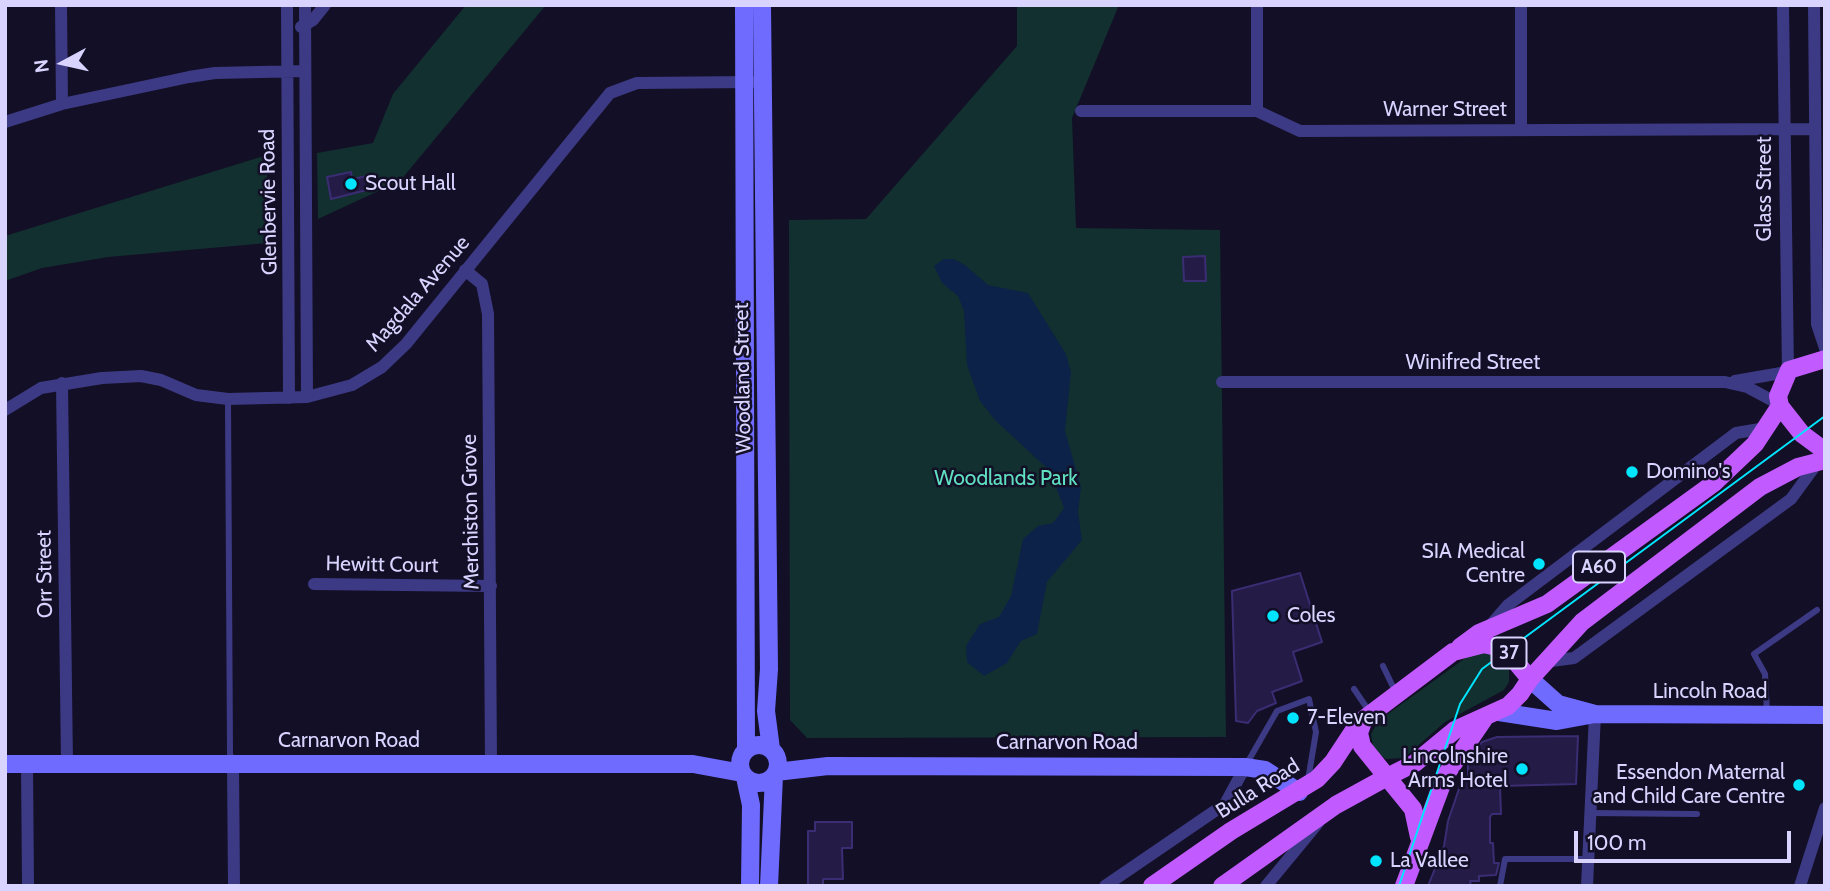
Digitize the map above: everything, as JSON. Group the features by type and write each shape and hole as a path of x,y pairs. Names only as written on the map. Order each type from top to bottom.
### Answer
{"main road":[{"name":"Woodland Street","path":"744,5 753,81 767,547 769,669 765,711 774,763 769,886"},
{"name":"Woodland Street","path":"743,775 753,81 762,5"},
{"path":"1787,372 1800,365 1825,359"},
{"name":"A60","path":"1453,652 1487,629 1537,609 1581,581 1714,483 1767,428 1779,405 1779,392 1787,372"},
{"path":"1779,405 1823,458"},
{"name":"A60","path":"1530,679 1589,616 1760,487 1787,472 1823,458"},
{"path":"748,547 767,547"},
{"name":"37","path":"1222,886 1326,812 1415,763 1455,730 1491,715 1516,699 1530,679 1501,646 1484,644 1453,652 1371,713"},
{"name":"Lincoln Road","path":"1530,679 1558,704 1595,714"},
{"path":"1371,713 1362,722 1360,741 1367,757 1413,809 1420,840"},
{"name":"Bulla Road","path":"1152,886 1231,831 1302,790 1326,771 1356,725 1371,713"},
{"name":"Lincoln Road","path":"1491,715 1564,721 1595,714 1825,715"},
{"path":"1404,886 1447,771 1491,715"},
{"name":"Carnarvon Road","path":"693,764 744,751 758,744 774,763 828,766 1245,766 1265,770 1302,790"},
{"name":"Carnarvon Road","path":"5,764 693,764 743,775 763,783 774,763"},
{"path":"743,775 751,805 750,886"}],"street":[{"path":"61,5 62,104"},
{"name":"Glenbervie Road","path":"287,5 289,398"},
{"name":"Glenbervie Road","path":"305,5 307,397"},
{"path":"287,27 305,27 326,5"},
{"path":"1257,5 1257,111"},
{"path":"1521,5 1521,129"},
{"name":"Glass Street","path":"1783,5 1787,372"},
{"path":"1814,5 1816,324 1825,348"},
{"path":"5,122 62,104 215,73 305,71"},
{"name":"Magdala Avenue","path":"5,410 41,388 62,383 141,376 161,380 196,395 228,399 307,397 352,385 382,367 406,344 610,93 637,83 753,81"},
{"name":"Warner Street","path":"1081,111 1257,111 1300,131 1815,129"},
{"path":"290,253 306,252"},
{"name":"Merchiston Grove","path":"465,270 477,277 487,297 491,763"},
{"name":"Winifred Street","path":"1222,382 1724,382 1787,372"},
{"name":"Winifred Street","path":"1724,382 1747,387 1779,405"},
{"name":"Orr Street","path":"62,383 67,764"},
{"path":"1487,629 1508,605 1736,433 1767,428"},
{"path":"1544,662 1574,658 1585,650 1791,499 1823,458"},
{"name":"Hewitt Court","path":"314,584 491,586"},
{"path":"1587,886 1595,714"},
{"path":"27,764 28,886"},
{"path":"233,764 234,886"},
{"path":"1105,886 1225,804 1245,766"},
{"path":"1800,886 1825,808"},
{"path":"1266,886 1326,812"}],"lane":[{"path":"228,399 230,754 233,764"},
{"path":"1767,715 1765,674 1755,654 1817,610"},
{"path":"1383,666 1396,694"},
{"path":"1354,689 1371,713"},
{"path":"1245,766 1277,711 1309,699 1316,732 1302,790"},
{"path":"1590,813 1697,814"},
{"path":"1500,886 1504,859 1588,859"}],"green space":[{"path":"466,5 546,5 400,181 318,219 317,153 373,143 393,94"},
{"name":"Woodlands Park","path":"1017,5 1119,5 1072,118 1076,228 1220,230 1226,737 807,738 790,720 789,220 866,219 1017,46"},
{"path":"267,155 268,243 108,257 42,268 5,281 5,236"},
{"path":"1496,652 1509,665 1509,682 1504,690 1445,722 1404,758 1386,759 1379,754 1373,746 1371,734 1378,721 1471,654"}],"water":[{"path":"944,259 954,259 966,266 988,285 1028,293 1066,354 1071,372 1065,431 1081,487 1078,512 1082,540 1047,582 1037,634 1021,641 1007,663 984,676 967,662 966,646 980,624 999,617 1011,596 1023,539 1038,526 1053,523 1064,508 1050,471 995,420 980,401 967,365 964,311 958,296 942,283 934,266"}],"building":[{"name":"Scout Hall","path":"351,172 352,179 373,175 375,188 331,199 327,177"},
{"path":"1205,256 1206,281 1184,281 1183,257"},
{"name":"Coles","path":"1300,573 1322,642 1293,652 1302,681 1272,692 1276,703 1257,711 1248,723 1236,721 1232,591"},
{"path":"1578,736 1576,784 1500,786 1501,814 1492,814 1490,817 1490,843 1493,843 1494,863 1499,863 1496,875 1479,876 1479,881 1470,881 1471,886 1428,886 1444,846 1448,821 1462,780 1468,780 1468,762 1482,742 1497,737"},
{"path":"815,822 852,822 852,848 842,848 843,879 823,879 823,886 808,886 808,831 815,831"}],"tram line":[{"path":"1399,886 1460,704 1482,669 1825,416"}],"place":[{"name":"Scout Hall","path":"351,184"},
{"name":"Domino's","path":"1632,472"},
{"name":"SIA Medical Centre","path":"1539,564"},
{"name":"Coles","path":"1273,616"},
{"name":"7-Eleven","path":"1293,718"},
{"name":"Lincolnshire Arms Hotel","path":"1522,769"},
{"name":"Essendon Maternal and Child Care Centre","path":"1799,785"},
{"name":"La Vallee","path":"1376,861"}]}
